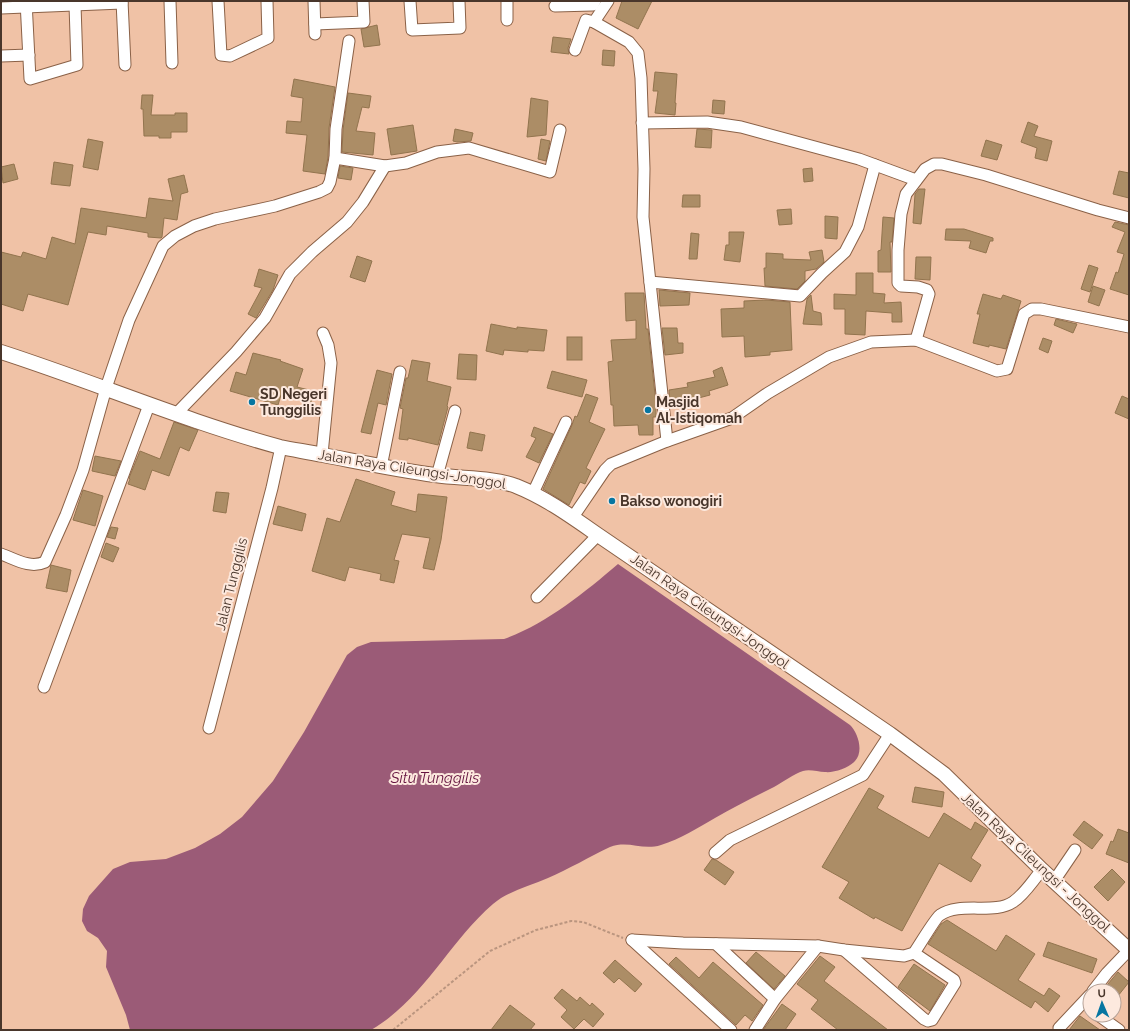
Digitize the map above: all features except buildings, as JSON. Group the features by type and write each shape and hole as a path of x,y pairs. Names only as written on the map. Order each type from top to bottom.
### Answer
{"main road":[{"name":"Jalan Raya Cileungsi-Jonggol","path":"1,352 106,388 149,405 281,447 381,467 437,476 498,481 533,493 573,517 890,734 944,774"},
{"name":"Jalan Raya Cileungsi - Jonggol","path":"944,774 1042,870 1129,950"}],"street":[{"path":"170,1 172,63"},
{"path":"218,1 220,55 230,56 268,38 267,1"},
{"path":"314,1 315,29 364,22 363,1"},
{"path":"410,1 412,30 460,28 459,1"},
{"path":"506,1 507,20"},
{"path":"555,8 593,5 595,1"},
{"path":"594,22 608,1"},
{"path":"1,8 26,4 75,5 122,2 125,65"},
{"path":"26,4 30,79 77,64 75,5"},
{"path":"575,50 586,20 594,22 629,42 638,54 641,78 644,170 643,217 667,441"},
{"path":"1,554 29,565 38,565 45,562 84,470 106,388 129,320 163,246 175,236 194,226 216,219 275,206 327,188 330,182 335,158 336,129 349,41"},
{"path":"1,56 29,55"},
{"path":"642,122 707,122 741,127 859,159 916,180"},
{"path":"335,158 386,166 406,163 437,152 469,148 550,172 560,130"},
{"path":"916,340 929,294 927,290 918,286 901,286 898,283 901,214 906,194 925,169 934,164 942,164 986,175 1098,210 1129,218"},
{"path":"650,282 800,296 822,273 846,252 858,227 875,165"},
{"path":"176,414 236,352 265,318 290,274 312,252 347,222 363,202 386,166"},
{"path":"573,517 605,470 611,464 667,441 732,418 768,393 829,357 871,342 916,340 997,371 1003,371 1008,370 1024,314 1032,309 1041,309 1129,327"},
{"path":"322,454 331,363 328,345 323,333"},
{"path":"381,467 400,372"},
{"path":"44,687 149,405"},
{"path":"437,476 455,412"},
{"path":"533,493 566,422"},
{"name":"Jalan Tunggilis","path":"210,728 272,488 281,447"},
{"path":"536,597 598,535"},
{"path":"715,852 730,840 863,775 890,734"},
{"path":"1054,881 1075,850"},
{"path":"632,940 716,944 818,946 904,956 914,953 940,915 964,908 996,908 1012,903 1031,884 1042,870"},
{"path":"632,940 731,1030"},
{"path":"716,944 775,999"},
{"path":"755,1030 775,999 818,946"},
{"path":"844,950 928,1021 932,1020 955,983 954,980 914,953"},
{"path":"1099,983 1129,950"},
{"path":"1060,1028 1082,1008"},
{"path":"1109,1023 1119,1030"}],"path":[{"path":"393,1030 490,951 536,930 571,921 583,922 620,937 632,940"}],"water":[{"name":"Situ Tunggilis","path":"618,564 850,725 853,728 859,742 858,757 855,761 841,770 833,772 803,771 675,840 654,847 617,845 610,847 556,874 499,899 477,919 406,1003 390,1017 371,1030 130,1030 126,1015 106,967 107,951 98,938 87,931 82,921 83,909 89,896 113,869 130,862 166,859 195,848 220,834 242,817 273,781 304,732 347,655 357,647 371,642 504,639 535,625 564,607"}],"place":[{"name":"SD Negeri Tunggilis","path":"252,402"},
{"name":"Masjid Al-Istiqomah","path":"648,410"},
{"name":"Bakso wonogiri","path":"612,501"}]}
